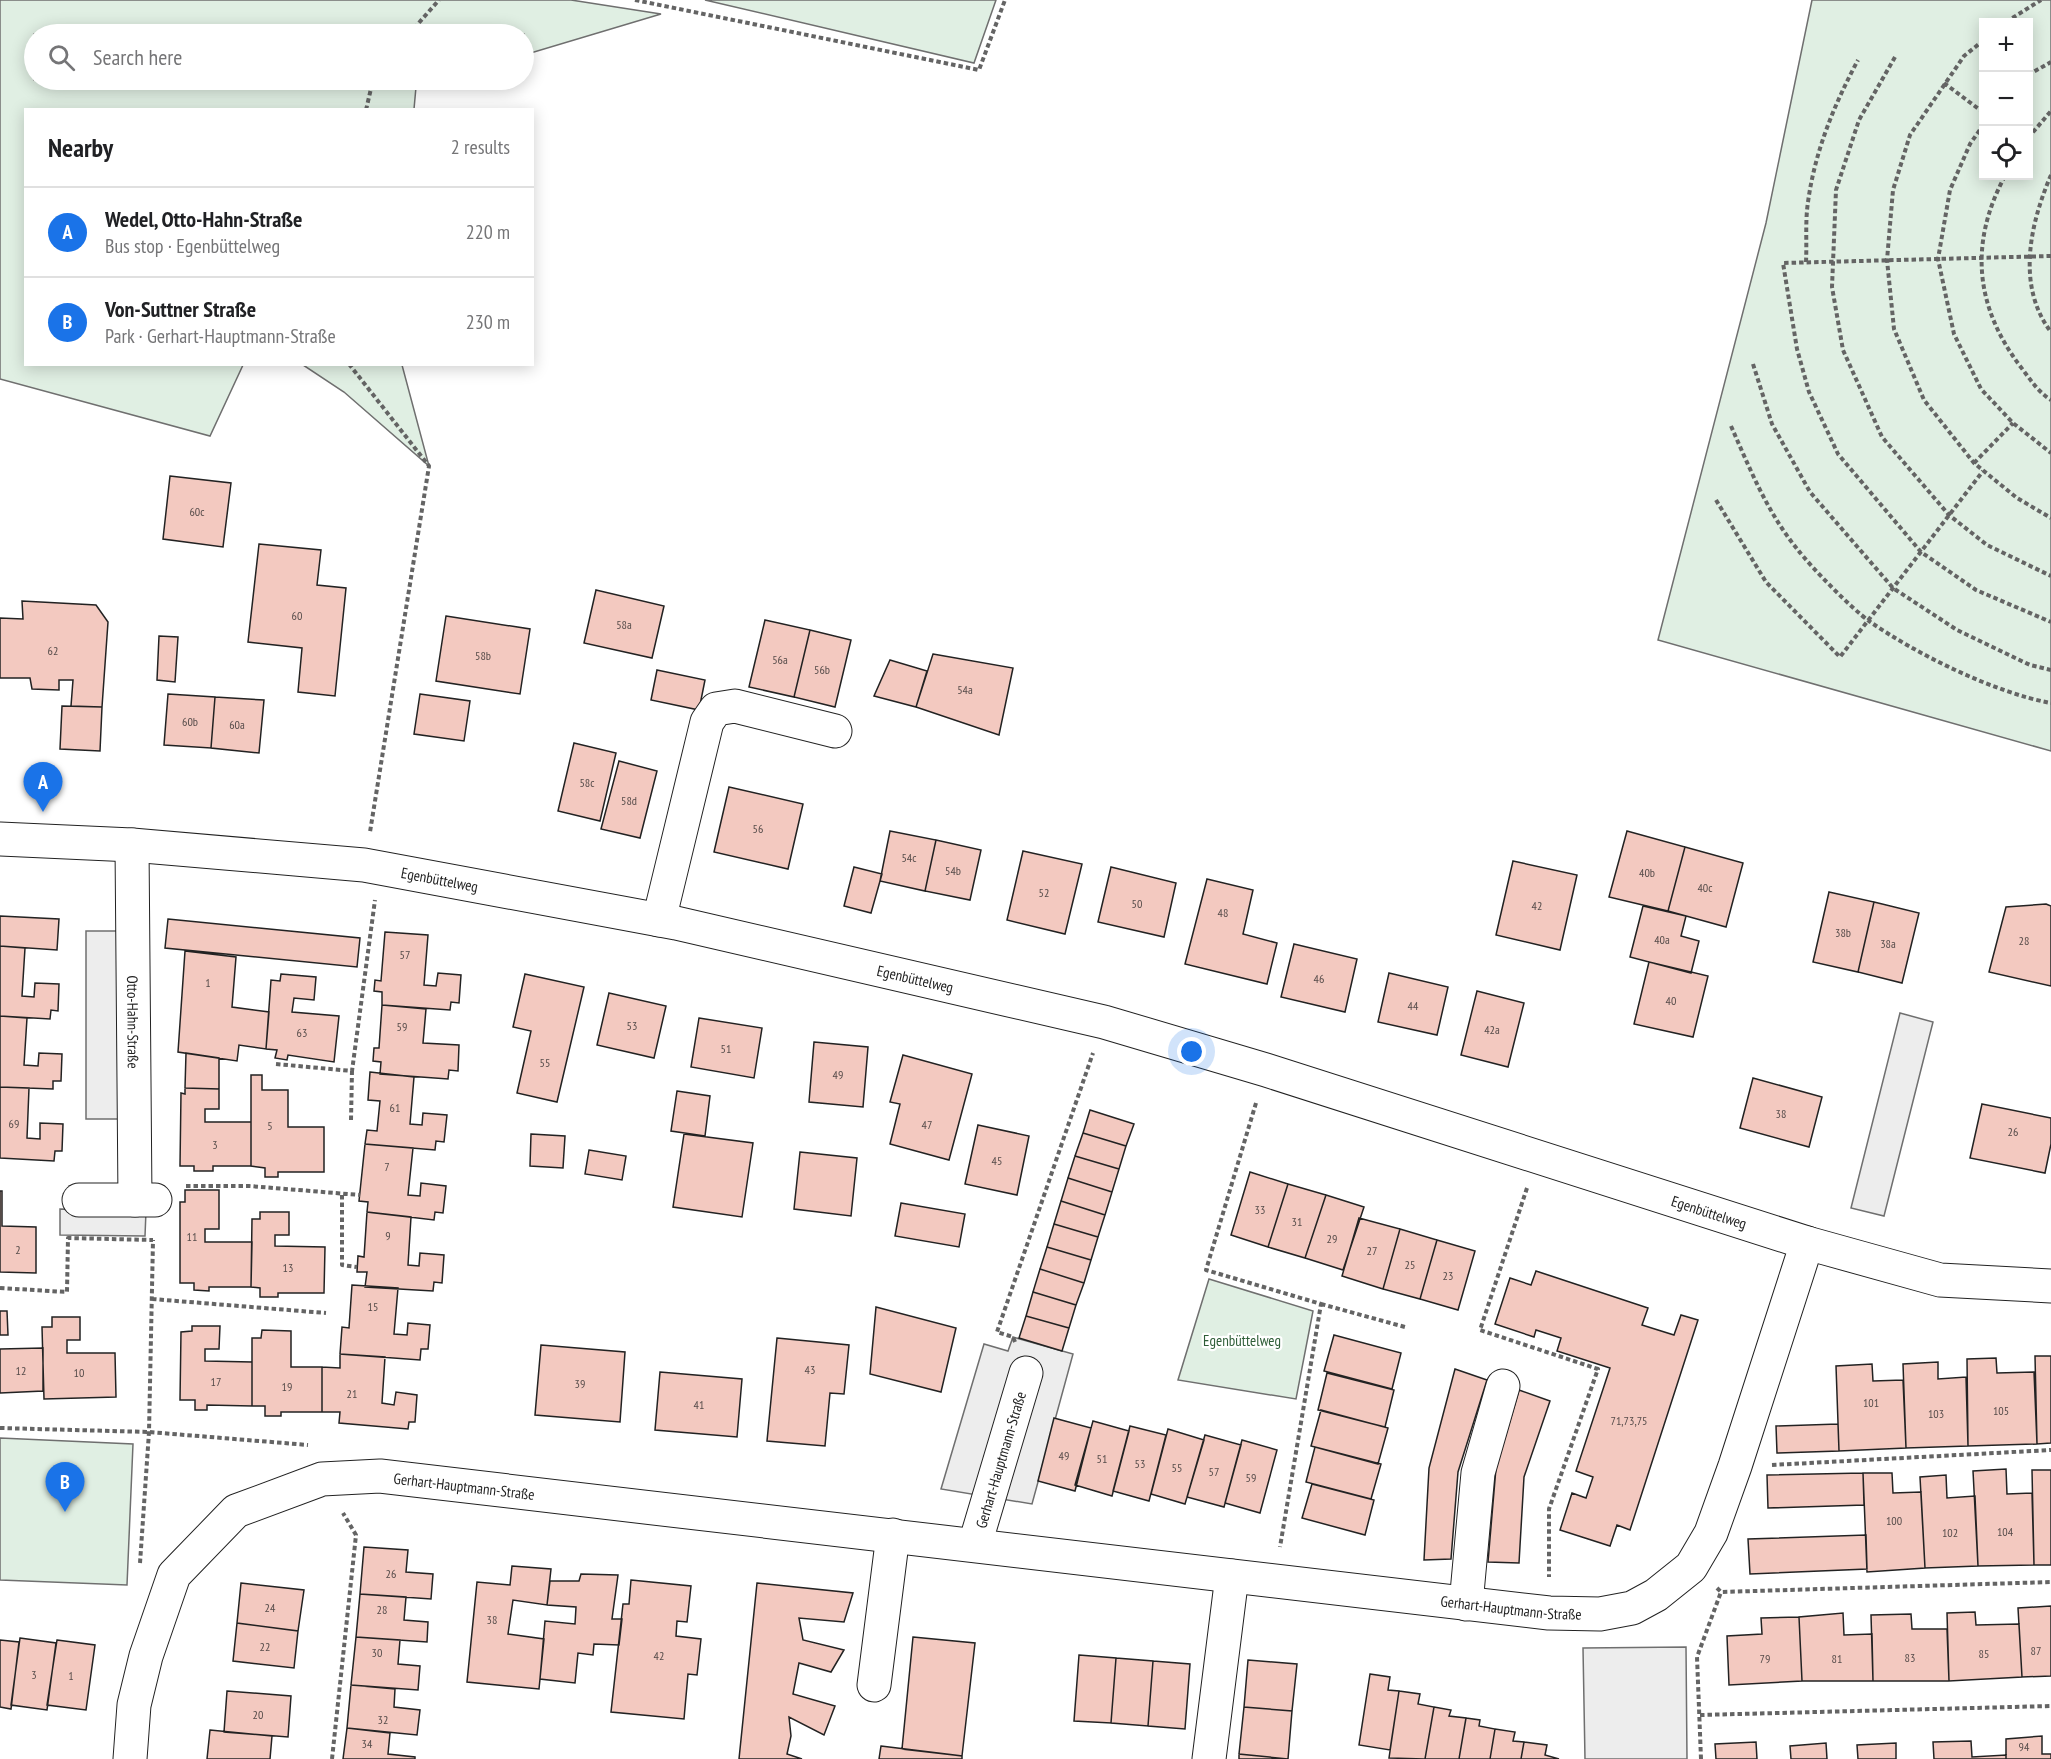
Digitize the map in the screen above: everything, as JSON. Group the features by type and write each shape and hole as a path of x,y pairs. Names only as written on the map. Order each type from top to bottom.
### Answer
{"street":[{"path":"659,920 707,722 716,709 735,706 835,731"},
{"name":"Egenbüttelweg","path":"0,839 132,845 372,866 659,920 1104,1022 1266,1070 1807,1243 1940,1280 2051,1286"},
{"name":"Otto-Hahn-Straße","path":"132,845 141,1196"},
{"path":"79,1200 141,1196"},
{"name":"Gerhart-Hauptmann-Straße","path":"130,1759 134,1705 146,1656 174,1575 237,1511 322,1479 380,1476 1549,1613 1600,1614 1632,1608 1656,1595 1690,1567 1711,1533 1807,1243"},
{"name":"Gerhart-Hauptmann-Straße","path":"975,1544 1026,1373"},
{"path":"1466,1604 1478,1473 1503,1386"},
{"path":"874,1685 893,1535"},
{"path":"1209,1759 1232,1576"}],"path":[{"path":"419,24 440,0"},
{"path":"635,0 979,70 1005,0"},
{"path":"2012,18 2041,0"},
{"path":"1979,43 1964,56 1910,135 1893,190 1887,260 1894,329 1924,400 1974,463 2017,498 2051,518"},
{"path":"1894,57 1859,120 1836,190 1831,262 1832,287 1843,350 1854,381 1882,437 1949,515 1988,545 2051,576"},
{"path":"1806,262 1808,203 1820,146 1836,101 1858,60"},
{"path":"2033,72 2051,62"},
{"path":"1944,83 1979,110"},
{"path":"366,108 371,90"},
{"path":"2033,132 2051,111"},
{"path":"1982,126 1970,144 1950,190 1938,259 1954,334 1981,389 2013,423 2051,453"},
{"path":"2051,175 2036,210 2030,257 2031,289 2041,320 2051,332"},
{"path":"2003,180 1994,197 1980,258 1986,306 2004,345 2042,394 2051,400"},
{"path":"2051,256 1783,263 1797,349 1809,392 1838,454 1921,552 1976,590 2051,622"},
{"path":"1753,364 1772,424 1810,492 1893,588 1957,630 2030,665 2051,670"},
{"path":"351,366 429,466 372,866 352,1071 351,1120"},
{"path":"1974,463 2013,423"},
{"path":"1731,426 1761,495 1798,550 1867,620 1936,660 1989,684 2051,703"},
{"path":"1716,500 1766,582 1840,657 1983,471"},
{"path":"1026,1373 1013,1337 998,1332 1104,1022"},
{"path":"276,1064 352,1071"},
{"path":"1266,1070 1206,1270 1405,1327"},
{"path":"1538,1156 1480,1330 1598,1369 1549,1509 1549,1613"},
{"path":"141,1196 249,1186 360,1195"},
{"path":"342,1195 342,1265 357,1267"},
{"path":"0,1288 67,1292 68,1238"},
{"path":"149,1432 153,1240"},
{"path":"152,1299 326,1313"},
{"path":"1274,1582 1321,1304"},
{"path":"0,1428 149,1432 320,1446"},
{"path":"1735,1466 1857,1462 1866,1458 2051,1450"},
{"path":"322,1479 356,1535 332,1759"},
{"path":"1701,1759 1697,1657 1721,1592 2051,1582"},
{"path":"1700,1715 2051,1706"}],"green space":[{"path":"0,0 571,0 661,14 534,52 534,24 24,24 24,90 416,90 414,108 24,108 24,366 243,366 210,436 0,379"},
{"path":"705,0 996,0 974,63"},
{"path":"1812,0 2051,0 2051,751 1658,640 1766,223"},
{"path":"305,366 402,366 429,466 344,392"},
{"name":"Egenbüttelweg","path":"1209,1279 1313,1311 1296,1399 1178,1380"},
{"path":"0,1438 133,1444 127,1585 0,1580"}],"shaded area":[{"path":"86,931 117,931 118,1119 86,1119"},
{"path":"1900,1013 1933,1022 1884,1216 1851,1208"},
{"path":"60,1209 146,1211 145,1236 60,1235"},
{"path":"1013,1337 1073,1354 1032,1504 941,1489 984,1344 1008,1351"},
{"path":"1686,1647 1687,1759 1585,1759 1583,1648"}],"building":[{"path":"170,476 231,483 223,547 163,539"},
{"path":"259,544 321,550 317,585 346,588 335,696 298,692 302,648 248,642"},
{"path":"596,590 664,606 652,658 584,643"},
{"path":"22,601 96,605 108,622 102,707 71,706 73,680 59,680 59,690 32,689 30,678 0,678 0,618 23,619"},
{"path":"446,616 530,629 520,694 436,681"},
{"path":"765,620 810,630 794,697 749,687"},
{"path":"810,630 851,640 835,707 794,697"},
{"path":"159,636 178,637 175,682 157,680"},
{"path":"933,654 1013,668 999,735 916,707"},
{"path":"890,660 927,671 916,707 874,696"},
{"path":"657,670 705,680 699,710 651,700"},
{"path":"168,694 215,697 211,748 164,745"},
{"path":"420,694 470,701 464,741 414,734"},
{"path":"215,697 264,700 259,753 211,748"},
{"path":"62,706 102,707 100,751 60,749"},
{"path":"574,743 616,753 600,821 558,811"},
{"path":"619,761 657,771 640,838 601,829"},
{"path":"729,787 803,804 788,869 714,852"},
{"path":"890,831 936,840 925,891 880,881"},
{"path":"1627,831 1685,847 1668,911 1609,897"},
{"path":"936,840 981,850 970,900 925,891"},
{"path":"1685,847 1743,863 1726,927 1668,911"},
{"path":"1023,851 1082,864 1065,934 1007,920"},
{"path":"1513,861 1577,875 1560,950 1496,935"},
{"path":"854,867 882,874 871,913 844,906"},
{"path":"1111,867 1176,883 1164,937 1098,922"},
{"path":"1207,879 1253,890 1243,934 1277,943 1267,984 1185,964"},
{"path":"1829,892 1874,902 1858,972 1813,962"},
{"path":"1874,902 1919,913 1902,983 1858,972"},
{"path":"2046,904 2051,906 2051,986 1989,972 2006,907"},
{"path":"1643,906 1686,916 1681,936 1699,941 1691,973 1630,957"},
{"path":"0,916 59,919 57,950 0,946"},
{"path":"168,919 360,938 357,967 165,948"},
{"path":"385,932 428,935 424,985 436,986 438,973 461,975 459,1003 451,1002 450,1010 382,1005 382,992 374,991 375,980 381,981"},
{"path":"1294,944 1357,959 1345,1012 1281,997"},
{"path":"0,946 25,948 22,996 34,997 35,983 59,984 58,1011 51,1010 50,1019 0,1016"},
{"path":"185,951 236,957 232,1007 269,1012 266,1049 239,1045 237,1061 178,1052"},
{"path":"1649,962 1708,976 1693,1037 1634,1024"},
{"path":"1389,973 1448,987 1437,1035 1378,1022"},
{"path":"281,974 316,977 314,1000 294,998 292,1012 339,1016 334,1062 288,1055 287,1060 275,1058 277,1050 266,1049 271,980 280,981"},
{"path":"525,974 584,987 557,1102 517,1093 531,1031 513,1027"},
{"path":"1477,991 1524,1003 1508,1067 1461,1055"},
{"path":"609,993 666,1006 654,1058 597,1045"},
{"path":"382,1005 426,1009 423,1043 459,1045 458,1071 449,1070 448,1079 380,1074 381,1062 373,1061 374,1048 379,1048"},
{"path":"0,1016 27,1018 24,1065 38,1066 39,1053 62,1054 61,1081 53,1081 53,1089 0,1087"},
{"path":"699,1018 762,1028 754,1078 691,1067"},
{"path":"814,1042 868,1047 863,1107 809,1102"},
{"path":"186,1053 219,1058 219,1089 185,1088"},
{"path":"903,1055 972,1074 949,1160 890,1144 900,1104 890,1102"},
{"path":"370,1072 414,1077 410,1124 422,1125 423,1113 447,1115 444,1142 436,1141 435,1150 365,1144 367,1130 377,1131 380,1101 368,1100"},
{"path":"251,1075 262,1075 262,1090 288,1090 288,1127 324,1127 324,1172 278,1172 278,1177 265,1177 265,1168 251,1166"},
{"path":"1753,1078 1822,1097 1809,1147 1740,1128"},
{"path":"0,1087 29,1088 27,1138 40,1139 40,1123 63,1124 62,1151 55,1151 54,1161 0,1158"},
{"path":"185,1088 219,1089 219,1109 205,1109 205,1122 251,1122 251,1166 213,1166 213,1171 194,1171 194,1166 180,1166 181,1093 185,1094"},
{"path":"677,1091 710,1096 705,1136 671,1131"},
{"path":"1982,1104 2051,1118 2051,1144 2045,1173 1970,1158"},
{"path":"1090,1110 1134,1124 1126,1146 1083,1133"},
{"path":"978,1125 1029,1136 1017,1195 965,1184"},
{"path":"1083,1133 1126,1146 1119,1169 1075,1156"},
{"path":"531,1134 565,1136 563,1168 530,1166"},
{"path":"684,1134 753,1143 742,1217 673,1207"},
{"path":"365,1144 413,1148 408,1195 420,1196 421,1183 446,1186 443,1213 435,1212 434,1220 367,1212 368,1202 359,1201"},
{"path":"589,1150 626,1156 622,1180 585,1174"},
{"path":"800,1152 857,1158 851,1216 794,1209"},
{"path":"1075,1156 1119,1169 1112,1192 1068,1178"},
{"path":"1250,1172 1288,1184 1268,1247 1231,1235"},
{"path":"1068,1178 1112,1192 1105,1215 1061,1201"},
{"path":"1288,1184 1326,1195 1305,1258 1268,1247"},
{"path":"185,1190 219,1190 219,1229 205,1229 205,1242 252,1242 251,1287 209,1287 209,1291 194,1290 194,1283 180,1283 180,1202 185,1202"},
{"path":"0,1191 2,1191 2,1226 36,1227 36,1273 0,1272"},
{"path":"1326,1195 1364,1207 1343,1270 1305,1258"},
{"path":"1061,1201 1105,1215 1098,1237 1054,1224"},
{"path":"901,1203 965,1214 959,1247 895,1236"},
{"path":"260,1212 289,1212 289,1235 275,1235 275,1246 325,1247 324,1293 278,1293 278,1297 260,1297 260,1288 251,1287 252,1219 260,1219"},
{"path":"367,1212 411,1217 408,1265 419,1266 420,1253 444,1255 442,1283 434,1282 433,1291 365,1287 367,1272 357,1272 358,1256 364,1257"},
{"path":"1359,1218 1400,1229 1383,1289 1342,1276"},
{"path":"1054,1224 1098,1237 1091,1260 1047,1247"},
{"path":"1400,1229 1437,1240 1420,1299 1383,1289"},
{"path":"1437,1240 1475,1251 1458,1310 1420,1299"},
{"path":"1047,1247 1091,1260 1084,1283 1040,1269"},
{"path":"1040,1269 1084,1283 1076,1305 1033,1292"},
{"path":"1536,1271 1648,1308 1642,1325 1674,1335 1681,1315 1698,1320 1630,1530 1617,1525 1610,1546 1560,1530 1572,1493 1586,1498 1593,1477 1576,1471 1610,1368 1557,1351 1561,1338 1536,1330 1534,1337 1495,1324 1510,1278 1531,1285"},
{"path":"352,1285 398,1288 394,1334 407,1335 408,1323 430,1325 428,1349 421,1349 420,1360 340,1354 342,1327 349,1328"},
{"path":"1033,1292 1076,1305 1069,1328 1026,1316"},
{"path":"876,1307 956,1328 941,1392 870,1374"},
{"path":"0,1311 7,1311 8,1335 0,1335"},
{"path":"1026,1316 1069,1328 1062,1351 1019,1338"},
{"path":"52,1317 80,1317 80,1340 67,1340 67,1353 115,1353 116,1397 44,1399 42,1327 52,1327"},
{"path":"192,1326 220,1326 219,1349 205,1349 205,1361 252,1362 252,1406 207,1405 207,1410 195,1410 195,1400 180,1400 181,1332 192,1331"},
{"path":"262,1330 291,1331 291,1367 322,1367 322,1412 281,1412 281,1416 265,1416 265,1406 252,1406 252,1338 261,1338"},
{"path":"1334,1335 1401,1353 1392,1389 1324,1371"},
{"path":"777,1338 849,1345 844,1394 830,1393 825,1446 767,1441"},
{"path":"541,1345 625,1352 620,1422 535,1415"},
{"path":"43,1348 43,1391 0,1393 0,1349"},
{"path":"340,1354 385,1357 382,1403 394,1405 396,1392 417,1395 415,1422 409,1422 408,1429 339,1423 340,1412 322,1412 322,1367 340,1368"},
{"path":"2035,1356 2051,1356 2051,1443 2037,1444"},
{"path":"1996,1358 1997,1373 2034,1372 2037,1444 1968,1446 1967,1359"},
{"path":"1938,1362 1938,1379 1966,1377 1968,1446 1906,1448 1903,1364"},
{"path":"1872,1364 1873,1381 1903,1380 1906,1448 1839,1451 1836,1366"},
{"path":"1455,1369 1487,1380 1458,1472 1451,1559 1424,1560 1429,1468"},
{"path":"660,1372 742,1379 737,1437 655,1430"},
{"path":"1327,1373 1394,1390 1385,1427 1318,1410"},
{"path":"1519,1390 1550,1401 1524,1477 1519,1563 1488,1562 1496,1468"},
{"path":"1321,1410 1388,1428 1378,1464 1311,1446"},
{"path":"1054,1418 1091,1428 1075,1491 1038,1481"},
{"path":"1093,1421 1129,1431 1112,1496 1075,1485"},
{"path":"1838,1424 1839,1451 1777,1453 1776,1426"},
{"path":"1130,1426 1166,1435 1149,1501 1113,1491"},
{"path":"1168,1429 1204,1440 1185,1504 1151,1494"},
{"path":"1205,1435 1241,1445 1224,1507 1187,1497"},
{"path":"1242,1440 1277,1450 1260,1513 1225,1503"},
{"path":"1315,1447 1381,1464 1371,1499 1306,1482"},
{"path":"2006,1469 2007,1494 2032,1493 2034,1565 1978,1566 1973,1471"},
{"path":"2032,1470 2051,1470 2051,1565 2034,1565"},
{"path":"1863,1473 1864,1505 1768,1508 1767,1475"},
{"path":"1863,1473 1892,1473 1893,1493 1921,1492 1925,1568 1867,1572"},
{"path":"1946,1475 1947,1498 1975,1496 1978,1566 1925,1568 1920,1477"},
{"path":"1312,1484 1374,1500 1365,1535 1302,1518"},
{"path":"1866,1535 1867,1569 1750,1574 1748,1539"},
{"path":"364,1547 408,1550 406,1572 433,1574 431,1599 360,1594"},
{"path":"512,1566 551,1569 547,1605 513,1600 508,1634 544,1639 539,1689 467,1682 477,1582 510,1585"},
{"path":"581,1574 618,1575 612,1619 622,1619 619,1645 594,1644 593,1655 578,1653 575,1683 540,1679 545,1621 575,1624 576,1607 547,1605 550,1581 579,1581"},
{"path":"631,1580 691,1586 687,1622 677,1621 676,1636 701,1639 697,1675 688,1674 684,1719 611,1712 623,1604 629,1604"},
{"path":"241,1583 304,1590 298,1631 237,1623"},
{"path":"757,1583 853,1593 844,1622 799,1618 803,1640 844,1650 831,1672 799,1663 793,1694 835,1706 824,1735 789,1717 791,1736 787,1754 802,1759 739,1759"},
{"path":"360,1594 406,1597 404,1620 428,1622 427,1642 356,1637"},
{"path":"2051,1606 2051,1676 2022,1677 2018,1608"},
{"path":"1975,1612 1976,1625 2019,1624 2022,1677 1949,1681 1947,1613"},
{"path":"1843,1613 1844,1635 1872,1634 1873,1681 1802,1681 1799,1617"},
{"path":"1911,1614 1912,1629 1947,1629 1949,1681 1873,1681 1871,1615"},
{"path":"1799,1617 1802,1681 1729,1685 1727,1636 1762,1634 1761,1618"},
{"path":"237,1623 298,1631 294,1668 233,1661"},
{"path":"356,1637 400,1640 398,1664 420,1666 418,1690 351,1685"},
{"path":"913,1637 975,1643 962,1756 902,1749"},
{"path":"20,1638 56,1643 47,1710 11,1705"},
{"path":"0,1640 19,1642 11,1709 0,1707"},
{"path":"57,1640 95,1645 86,1710 47,1705"},
{"path":"1079,1655 1116,1658 1111,1723 1074,1721"},
{"path":"1116,1658 1153,1661 1148,1726 1111,1723"},
{"path":"1248,1660 1297,1664 1292,1711 1244,1707"},
{"path":"1153,1661 1190,1664 1185,1729 1148,1726"},
{"path":"1370,1674 1390,1677 1388,1690 1399,1691 1390,1750 1359,1745"},
{"path":"351,1685 395,1689 394,1707 420,1710 417,1735 347,1728"},
{"path":"227,1691 291,1696 288,1737 224,1732"},
{"path":"1399,1691 1420,1694 1418,1704 1434,1707 1425,1759 1389,1758"},
{"path":"1244,1707 1292,1711 1288,1759 1239,1754"},
{"path":"1434,1707 1451,1710 1449,1716 1466,1718 1459,1759 1425,1759"},
{"path":"1466,1718 1480,1720 1479,1726 1495,1729 1490,1759 1459,1759"},
{"path":"347,1728 390,1733 388,1754 415,1757 415,1759 343,1759"},
{"path":"1495,1729 1515,1732 1513,1741 1524,1742 1521,1759 1490,1759"},
{"path":"210,1730 272,1736 270,1759 207,1759"},
{"path":"2042,1736 2042,1754 2051,1754 2051,1759 2006,1759 2006,1739"},
{"path":"1971,1741 1972,1757 2006,1755 2006,1759 1934,1759 1933,1742"},
{"path":"1524,1742 1547,1745 1545,1755 1559,1759 1521,1759"},
{"path":"1756,1742 1757,1759 1716,1759 1715,1744"},
{"path":"1826,1743 1827,1759 1791,1759 1790,1746"},
{"path":"1896,1743 1896,1759 1858,1759 1857,1745"},
{"path":"881,1746 962,1756 962,1759 879,1759"},
{"path":"1239,1754 1288,1759 1239,1759"}],"place":[{"name":"Wedel, Otto-Hahn-Straße","path":"43,812"},
{"name":"Von-Suttner Straße","path":"65,1512"}]}
